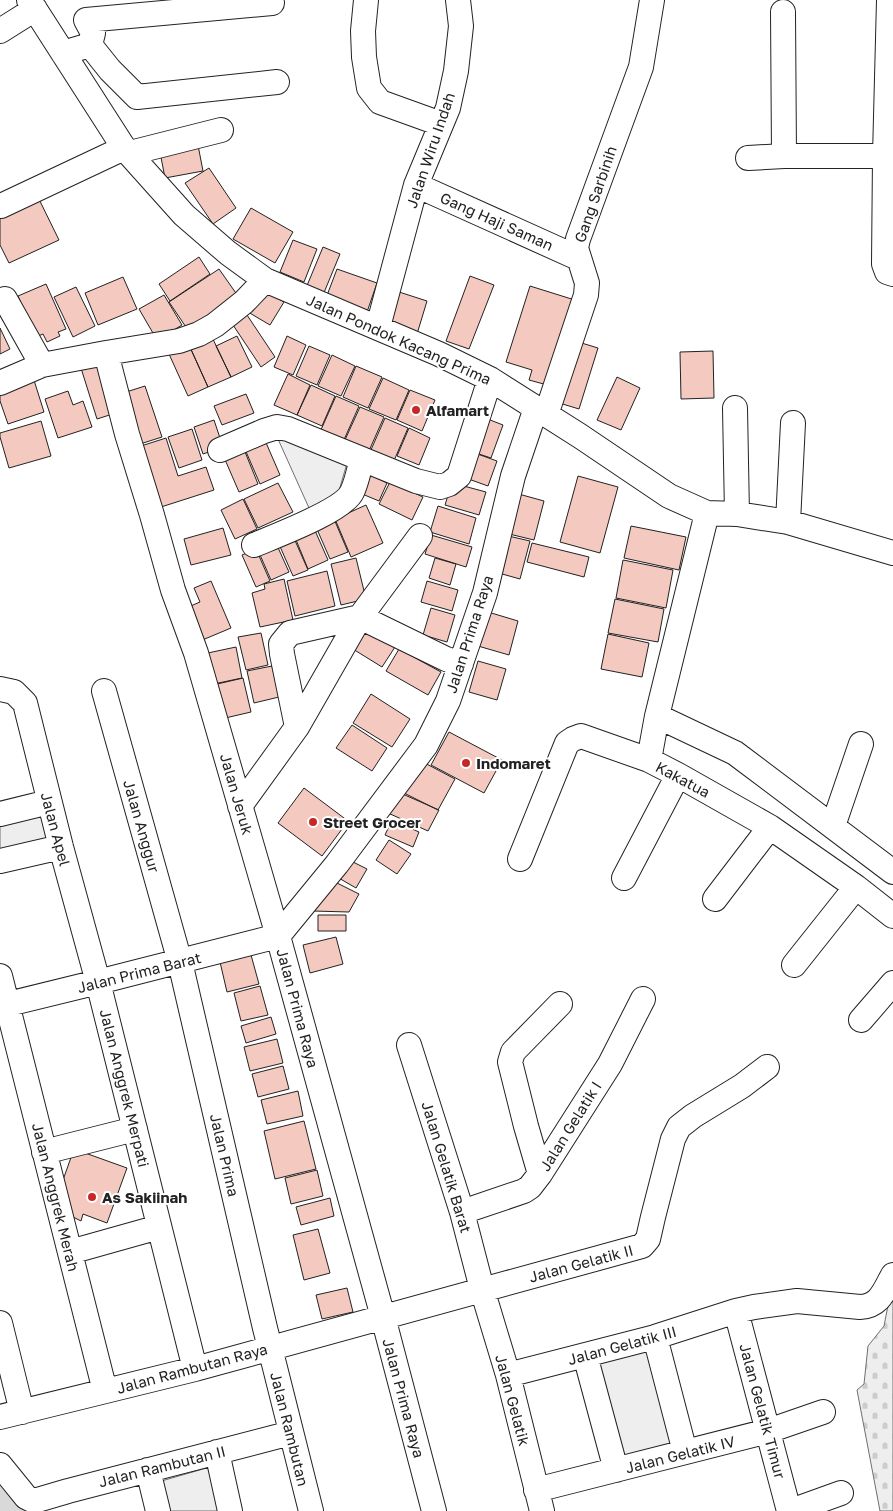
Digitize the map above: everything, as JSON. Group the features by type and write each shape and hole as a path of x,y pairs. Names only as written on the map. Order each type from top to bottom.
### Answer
{"street":[{"path":"366,0 363,32 364,57 369,88 380,102 441,124"},
{"name":"Jalan Wiru Indah","path":"378,327 416,185 448,108 456,71 461,26 458,0"},
{"name":"Gang Sarbinih","path":"541,411 586,295 587,284 585,274 576,248 578,239 641,67 652,0"},
{"path":"890,0 884,264 890,273"},
{"path":"0,30 32,4"},
{"name":"Jalan Pondok Kacang Prima","path":"32,4 127,151 184,215 228,253 265,280 440,354 490,379 669,496 707,513 738,514 788,522 893,553"},
{"path":"90,45 93,33 86,20 272,4"},
{"path":"782,12 784,156"},
{"path":"63,53 90,45"},
{"path":"90,45 110,70 136,97 278,82"},
{"path":"1,206 127,151 221,130"},
{"path":"748,158 885,156"},
{"name":"Gang Haji Saman","path":"416,185 578,258"},
{"path":"0,383 42,365 179,341 199,334 215,325 244,302 265,280"},
{"path":"5,299 42,365"},
{"name":"Jalan Jeruk","path":"106,353 173,590 196,653 278,936"},
{"path":"220,450 277,427 288,429 416,481 440,487 449,484 459,476 490,379"},
{"path":"735,408 738,514"},
{"name":"Jalan Prima Raya","path":"434,1511 383,1317 278,936 337,864 426,745 448,701 461,664 485,593 513,476 541,411"},
{"path":"788,522 793,423"},
{"path":"254,545 306,523 346,501 352,492 362,458"},
{"path":"648,760 707,513"},
{"path":"240,806 296,727 360,617 420,536"},
{"path":"296,727 281,644 290,633 360,617 446,659 461,664"},
{"name":"Jalan Apel","path":"0,689 14,692 25,703 49,802 98,982"},
{"name":"Jalan Anggur","path":"104,691 180,962"},
{"path":"657,716 735,753 893,872"},
{"name":"Kakatua","path":"520,859 567,743 581,736 648,760 770,827 856,887 893,916"},
{"path":"833,826 861,744"},
{"path":"624,878 678,775"},
{"path":"0,814 49,802"},
{"path":"715,899 770,827"},
{"path":"0,861 61,846"},
{"path":"794,965 856,887"},
{"name":"Jalan Prima Barat","path":"3,1005 278,936"},
{"name":"Jalan Prima","path":"180,962 270,1347"},
{"name":"Jalan Anggrek Merah","path":"0,976 3,1005 44,1152 105,1391"},
{"name":"Jalan Anggrek Merpati","path":"98,982 195,1369"},
{"path":"861,1020 893,983"},
{"name":"Jalan Gelatik I","path":"462,1212 524,1192 530,1187 610,1064 643,999"},
{"path":"540,1174 510,1062 513,1052 560,1004"},
{"name":"Jalan Gelatik Barat","path":"410,1045 462,1212 482,1289"},
{"name":"Jalan Gelatik II","path":"383,1317 642,1246 648,1239 673,1139 679,1127 693,1116 742,1086 767,1067"},
{"path":"44,1152 135,1129"},
{"path":"70,1252 160,1227"},
{"name":"Jalan Gelatik III","path":"508,1375 655,1337 754,1307 797,1301 860,1307 870,1306 878,1301 893,1275"},
{"name":"Jalan Gelatik","path":"482,1289 508,1375 539,1501"},
{"name":"Jalan Gelatik Timur","path":"736,1312 790,1511"},
{"name":"Jalan Rambutan Raya","path":"11,1414 195,1369 383,1317"},
{"path":"0,1323 11,1414"},
{"path":"655,1337 686,1452"},
{"name":"Jalan Rambutan","path":"270,1347 311,1511"},
{"path":"585,1355 616,1470"},
{"name":"Jalan Gelatik IV","path":"539,1501 616,1470 768,1431 823,1412"},
{"name":"Jalan Rambutan II","path":"0,1465 26,1498 34,1501 69,1501 148,1470 291,1433"},
{"path":"216,1452 230,1511"},
{"path":"148,1470 158,1511"},
{"path":"790,1511 841,1493"}],"green space":[{"path":"292,433 348,460 338,494 309,508 278,439"},
{"path":"45,810 53,840 0,853 0,820"},
{"path":"893,1288 893,1511 880,1511 857,1390 864,1384 868,1346 884,1326"},
{"path":"649,1347 677,1448 622,1462 596,1360"},
{"path":"210,1467 222,1511 166,1511 158,1482"}],"building":[{"path":"197,140 203,171 165,178 159,147"},
{"path":"209,168 236,208 213,224 185,183"},
{"path":"35,191 59,240 9,263 0,245 0,208"},
{"path":"251,208 293,232 275,263 233,239"},
{"path":"293,240 317,249 304,282 280,272"},
{"path":"323,247 340,254 323,295 306,288"},
{"path":"199,257 210,274 170,301 159,284"},
{"path":"219,269 238,296 188,330 169,302"},
{"path":"337,269 377,283 367,312 326,298"},
{"path":"470,276 494,285 469,349 446,341"},
{"path":"123,277 137,309 98,325 85,293"},
{"path":"46,284 66,329 58,332 60,336 47,342 43,334 36,337 18,296"},
{"path":"530,286 578,301 551,386 529,380 532,370 506,362"},
{"path":"76,287 95,326 73,337 54,297"},
{"path":"262,289 284,302 270,325 248,312"},
{"path":"396,291 427,301 417,334 386,324"},
{"path":"164,295 182,325 157,340 139,309"},
{"path":"245,312 275,357 261,367 231,322"},
{"path":"0,328 10,349 0,354"},
{"path":"211,335 231,377 208,387 189,345"},
{"path":"237,336 252,367 231,377 216,346"},
{"path":"287,336 306,345 293,375 274,367"},
{"path":"575,341 598,348 579,409 556,402"},
{"path":"189,345 208,387 188,396 169,354"},
{"path":"309,346 330,355 317,385 296,376"},
{"path":"713,351 714,398 681,399 680,352"},
{"path":"332,355 355,366 341,396 318,386"},
{"path":"102,358 119,412 97,419 80,365"},
{"path":"356,366 382,377 368,408 343,397"},
{"path":"288,374 310,385 297,415 274,405"},
{"path":"33,377 44,412 8,424 0,401 0,388"},
{"path":"617,377 640,388 621,430 597,420"},
{"path":"383,378 409,390 396,420 369,409"},
{"path":"311,385 335,396 322,426 297,415"},
{"path":"145,386 162,437 140,444 123,393"},
{"name":"Alfamart","path":"410,390 435,400 422,431 397,420"},
{"path":"68,391 73,405 83,401 92,427 58,438 45,399"},
{"path":"246,394 254,413 222,425 214,406"},
{"path":"336,396 359,406 343,442 320,432"},
{"path":"360,407 384,417 368,453 344,442"},
{"path":"385,418 408,428 393,463 370,452"},
{"path":"485,418 503,425 491,458 473,452"},
{"path":"214,420 223,447 203,454 194,427"},
{"path":"41,421 51,456 9,468 0,433"},
{"path":"409,428 430,438 419,465 397,456"},
{"path":"192,429 202,460 179,468 168,437"},
{"path":"166,438 178,476 206,467 214,490 161,507 141,446"},
{"path":"264,438 280,475 260,484 244,447"},
{"path":"243,447 258,484 239,492 223,455"},
{"path":"472,452 497,461 488,486 463,477"},
{"path":"364,472 387,483 379,501 355,491"},
{"path":"578,476 618,487 600,553 560,542"},
{"path":"390,482 423,497 412,520 379,504"},
{"path":"278,483 293,512 258,528 244,499"},
{"path":"460,485 486,492 479,515 445,505 449,492 457,494"},
{"path":"515,493 544,501 534,540 505,533"},
{"path":"243,499 257,529 235,539 221,510"},
{"path":"366,505 383,543 351,557 335,519"},
{"path":"438,506 476,518 469,544 430,532"},
{"path":"334,519 348,552 330,559 316,527"},
{"path":"313,526 328,560 308,569 294,535"},
{"path":"631,526 686,537 679,570 624,558"},
{"path":"223,528 231,555 191,565 184,539"},
{"path":"431,535 472,547 466,567 425,554"},
{"path":"504,535 530,541 520,579 495,572"},
{"path":"293,536 308,570 293,576 278,542"},
{"path":"275,541 289,572 271,580 257,548"},
{"path":"532,543 589,557 584,577 527,562"},
{"path":"256,549 270,581 256,587 242,555"},
{"path":"356,558 366,599 341,605 331,564"},
{"path":"435,558 456,564 450,585 429,578"},
{"path":"623,560 673,570 666,608 616,598"},
{"path":"327,571 335,606 295,616 287,581"},
{"path":"284,579 293,620 260,627 252,593 265,589 264,584"},
{"path":"211,581 231,628 200,641 186,608 200,602 194,588"},
{"path":"427,581 458,590 452,611 421,602"},
{"path":"615,599 664,609 658,642 608,633"},
{"path":"431,608 455,615 447,642 423,635"},
{"path":"488,612 518,621 509,655 478,646"},
{"path":"361,626 395,647 382,667 348,646"},
{"path":"261,633 268,665 246,670 238,637"},
{"path":"608,634 649,643 642,677 601,669"},
{"path":"236,647 242,678 209,685 203,654"},
{"path":"399,649 441,672 428,695 386,671"},
{"path":"478,661 506,669 497,700 469,692"},
{"path":"272,666 279,697 254,703 247,671"},
{"path":"243,678 251,712 221,719 213,685"},
{"path":"371,694 410,719 392,747 353,723"},
{"path":"352,725 387,748 372,771 336,748"},
{"name":"Indomaret","path":"449,732 502,760 484,793 431,765"},
{"path":"421,761 455,779 438,810 404,793"},
{"name":"Street Grocer","path":"304,788 348,821 322,856 278,823"},
{"path":"398,792 439,810 428,831 388,813"},
{"path":"392,820 419,832 413,847 385,835"},
{"path":"389,840 411,854 397,874 376,860"},
{"path":"347,859 367,869 356,888 337,877"},
{"path":"335,882 359,894 349,912 313,911"},
{"path":"318,915 346,915 346,931 318,931"},
{"path":"336,937 343,964 310,973 303,945"},
{"path":"251,955 259,984 227,992 220,962"},
{"path":"260,986 268,1015 241,1021 234,993"},
{"path":"271,1017 276,1034 246,1043 241,1026"},
{"path":"277,1039 283,1063 250,1071 244,1047"},
{"path":"283,1066 289,1089 258,1097 252,1074"},
{"path":"298,1091 303,1116 267,1124 261,1100"},
{"path":"304,1121 316,1169 275,1179 264,1131"},
{"name":"As Sakiinah","path":"74,1149 127,1168 107,1223 83,1214 81,1221 73,1217 63,1180"},
{"path":"317,1170 323,1196 291,1204 285,1178"},
{"path":"330,1198 334,1216 301,1225 296,1207"},
{"path":"318,1229 330,1273 304,1280 293,1235"},
{"path":"347,1288 353,1312 322,1319 316,1295"}],"waterway":[{"path":"0,1485 21,1511"}],"place":[{"name":"Alfamart","path":"416,410"},
{"name":"Indomaret","path":"466,763"},
{"name":"Street Grocer","path":"313,822"},
{"name":"As Sakiinah","path":"92,1197"}]}
